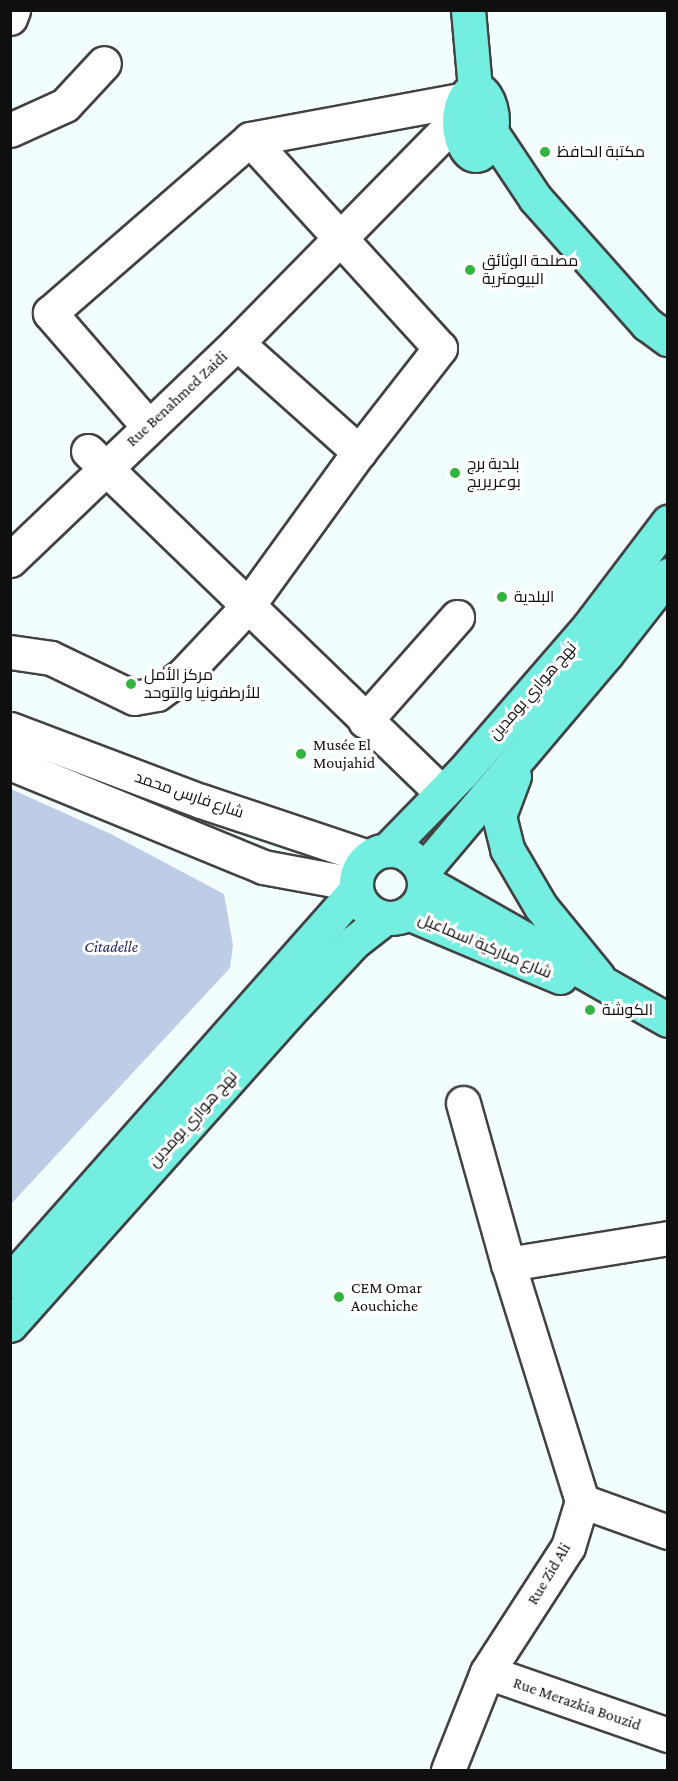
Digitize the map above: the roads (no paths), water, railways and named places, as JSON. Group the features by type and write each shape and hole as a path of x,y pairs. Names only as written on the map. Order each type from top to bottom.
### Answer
{"main road":[{"path":"468,10 470,105 535,198 661,329"},
{"name":"نهج هواري بومدين","path":"10,1281 366,870 442,794 586,630 668,522"},
{"name":"نهج هواري بومدين","path":"423,877 668,575"},
{"path":"538,735 506,791 500,826 512,860 525,884 598,977"},
{"path":"408,855 423,877 420,900 396,916 365,909 366,870 408,855"},
{"name":"شارع مباركية اسماعيل","path":"423,877 598,977 668,1020"},
{"name":"نهج هواري بومدين","path":"10,1325 286,1015 354,942 396,916"},
{"name":"شارع مباركية اسماعيل","path":"396,916 566,980 598,977"}],"street":[{"path":"10,18 13,10"},
{"path":"10,130 65,105 104,63"},
{"path":"148,426 50,313 250,139 470,105"},
{"name":"Rue Benahmed Zaidi","path":"10,560 96,459 148,426 237,343 470,105"},
{"path":"10,652 51,658 134,698 144,697 170,686 246,608 359,452 440,348 343,237 250,139"},
{"path":"237,343 359,452"},
{"path":"96,459 246,608 442,794"},
{"path":"365,721 457,617"},
{"name":"شارع فارس محمد","path":"10,729 201,801 366,870"},
{"path":"10,762 263,867 366,870"},
{"path":"463,1103 508,1264 582,1501 668,1532"},
{"path":"508,1264 668,1238"},
{"name":"Rue Zid Ali","path":"448,1770 487,1672 568,1547 582,1501"},
{"name":"Rue Merazkia Bouzid","path":"487,1672 668,1736"}],"place":[{"name":"مكتبة الحافظ","path":"545,152"},
{"name":"مصلحة الوثائق البيومترية","path":"470,270"},
{"name":"بلدية برج بوعريريج","path":"455,473"},
{"name":"البلدية","path":"502,597"},
{"name":"مركز الأمل للأرطفونيا والتوحد","path":"131,684"},
{"name":"Musée El Moujahid","path":"301,754"},
{"name":"الكوشة","path":"590,1010"},
{"name":"CEM Omar Aouchiche","path":"339,1297"}],"park label":[{"name":"Citadelle","path":"111,947"}]}
